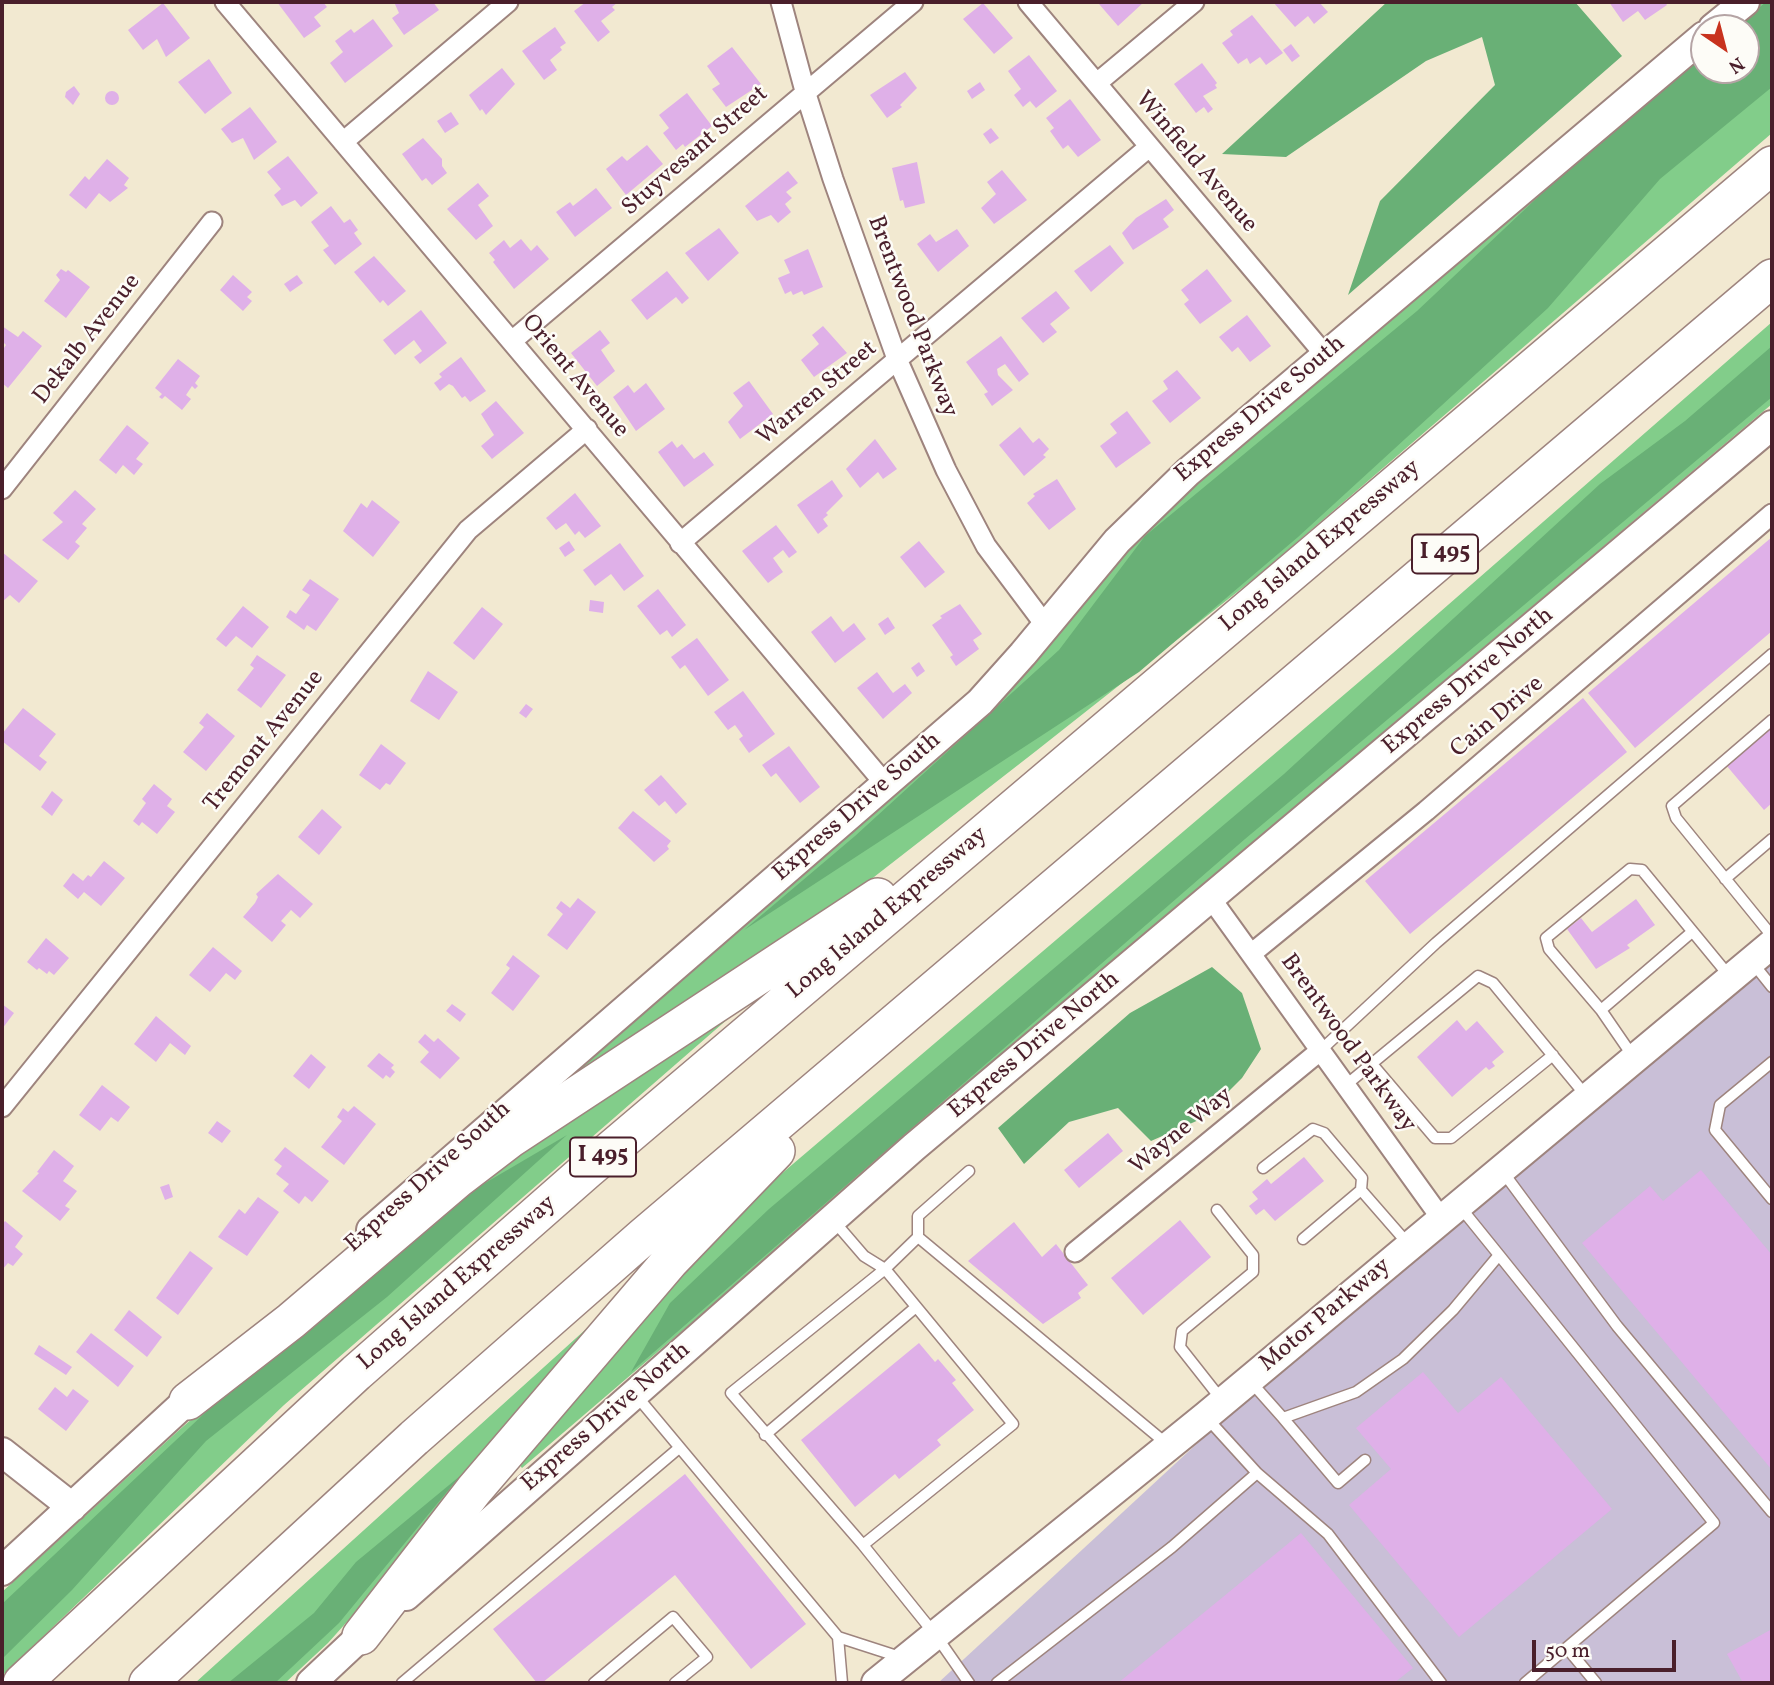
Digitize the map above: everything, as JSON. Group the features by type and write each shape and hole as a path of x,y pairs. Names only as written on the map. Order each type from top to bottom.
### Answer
{"highway":[{"name":"Long Island Expressway","path":"22,1683 356,1373 587,1170 1772,165"},
{"name":"I 495","path":"148,1683 414,1438 644,1236 1772,278"},
{"path":"188,1401 291,1321 486,1157 929,861 1200,649"},
{"path":"361,1636 474,1490 670,1261 773,1153 1118,831"}],"main road":[{"path":"1730,14 1745,2"},
{"name":"Express Drive South","path":"2,1571 188,1401 295,1297 522,1096 980,702 1147,510 1325,355 1690,48"},
{"name":"Express Drive North","path":"312,1683 361,1636 934,1130 1212,900 1772,425"},
{"name":"Motor Parkway","path":"876,1683 1215,1409 1449,1211 1752,961"},
{"path":"2,1452 72,1507"}],"street":[{"name":"Orient Avenue","path":"225,2 886,785"},
{"path":"343,142 508,2"},
{"name":"Brentwood Parkway","path":"781,2 805,91 897,359 946,470 986,546 1046,626"},
{"name":"Stuyvesant Street","path":"512,341 913,2"},
{"name":"Winfield Avenue","path":"1028,2 1325,355"},
{"path":"1097,83 1194,2"},
{"name":"Warren Street","path":"680,543 1149,147"},
{"name":"Dekalb Avenue","path":"2,489 212,222"},
{"name":"Tremont Avenue","path":"2,1107 468,530 587,429"},
{"name":"Cain Drive","path":"1251,954 1426,811 1772,514"},
{"name":"Brentwood Parkway","path":"1212,900 1346,1085 1449,1211"},
{"name":"Wayne Way","path":"1075,1252 1321,1050"}],"lane":[{"path":"1321,1050 1436,943 1772,654"},
{"path":"1772,720 1672,806 1676,818 1772,936"},
{"path":"1725,879 1772,839"},
{"path":"1634,1059 1601,1010 1549,949 1546,938 1630,869 1642,870 1692,932 1752,961 1772,987"},
{"path":"1601,1010 1692,932"},
{"path":"1346,1085 1478,976 1493,983 1587,1097"},
{"path":"1372,1064 1435,1138 1451,1138 1553,1055"},
{"path":"1772,1062 1720,1105 1714,1130 1772,1199"},
{"path":"1263,1168 1313,1129 1324,1133 1362,1178 1361,1190 1303,1239"},
{"path":"1500,1169 1617,1326 1772,1512"},
{"path":"969,1171 918,1216 918,1237 885,1269 731,1393 863,1545 969,1683"},
{"path":"1361,1190 1409,1246"},
{"path":"1217,1210 1253,1255 1252,1272 1182,1331 1180,1347 1215,1409 1257,1473 1328,1534 1441,1683"},
{"path":"1449,1211 1500,1255 1714,1523 1525,1683"},
{"path":"833,1219 864,1256 885,1269 1013,1424 863,1545"},
{"path":"918,1237 1169,1446"},
{"path":"1283,1418 1356,1392 1403,1359 1453,1310 1500,1255"},
{"path":"765,1435 916,1307"},
{"path":"1250,1380 1338,1483 1365,1460"},
{"path":"635,1394 838,1637 906,1659"},
{"path":"402,1683 679,1448"},
{"path":"998,1683 1172,1546 1257,1473"},
{"path":"594,1683 673,1617 707,1657 675,1683"},
{"path":"838,1637 842,1683"},
{"path":"1567,1648 1596,1683"}],"shaded area":[{"path":"1772,934 1772,1683 938,1683 1441,1218"}],"green space":[{"path":"1387,2 1575,2 1622,56 1348,295 1380,201 1495,85 1482,37 1426,61 1286,157 1222,154"},
{"path":"1761,2 1772,2 1772,133 1260,574 1036,751 856,891 575,1074 569,1067 972,720 1168,503 1690,61 1690,84 1760,84 1760,14 1746,14"},
{"path":"1766,2 1772,2 1772,87 1660,179 1548,308 1298,537 1139,672 744,930 855,836 1059,650 1145,536 1417,311 1591,147 1690,65 1690,84 1760,84 1760,14 1751,14"},
{"path":"1772,322 1772,404 1265,832 522,1468 516,1461 688,1263 753,1198 1393,653"},
{"path":"1772,346 1772,397 1245,839 631,1372 670,1303 769,1209 1284,774 1600,484 1685,421"},
{"path":"1212,967 1242,993 1261,1049 1242,1078 1201,1119 1151,1141 1118,1108 1069,1122 1024,1164 998,1128 1130,1013"},
{"path":"745,1004 284,1405 2,1676 2,1592 178,1431 465,1181"},
{"path":"567,1135 387,1297 206,1441 72,1590 2,1659 2,1604 208,1410 434,1213"},
{"path":"649,1272 387,1577 328,1643 285,1683 195,1683"},
{"path":"460,1476 339,1623 275,1683 228,1683 314,1613 356,1562"}],"building":[{"path":"277,2 323,2 327,7 314,17 321,26 304,38"},
{"path":"394,2 433,2 439,10 404,35 392,18 399,13"},
{"path":"586,2 618,2 612,7 615,10 601,21 610,32 598,42 574,11"},
{"path":"1144,2 1118,26 1099,4"},
{"path":"1273,2 1319,2 1328,12 1314,24 1308,16 1295,27"},
{"path":"1609,2 1665,2 1667,5 1645,20 1638,11 1623,22"},
{"path":"163,3 190,38 166,57 157,39 143,50 128,30"},
{"path":"983,3 1013,38 994,54 963,19"},
{"path":"1252,15 1283,53 1266,65 1260,57 1250,64 1247,58 1238,64 1222,43 1233,35 1230,31"},
{"path":"373,19 393,46 345,83 330,63 343,52 335,41 351,29 354,33"},
{"path":"555,27 566,43 550,60 557,70 544,80 522,51"},
{"path":"1291,44 1300,56 1292,62 1283,50"},
{"path":"732,47 761,84 726,107 712,89 720,84 707,66"},
{"path":"1029,55 1057,91 1036,108 1030,101 1023,107 1014,95 1021,89 1008,71"},
{"path":"209,59 232,93 205,114 178,82"},
{"path":"1202,63 1217,83 1217,88 1203,96 1213,109 1208,113 1204,107 1196,113 1174,84"},
{"path":"502,68 515,84 486,115 469,95"},
{"path":"905,72 917,88 900,105 902,107 887,118 870,95"},
{"path":"980,82 985,90 972,99 967,91"},
{"path":"74,86 80,94 73,105 65,97 66,92"},
{"path":"109,91 115,91 119,98 115,105 109,105 105,101 105,95"},
{"path":"687,93 712,126 685,147 683,144 676,150 663,133 669,128 659,115"},
{"path":"1070,99 1101,140 1078,157 1068,145 1063,149 1050,131 1054,128 1046,118"},
{"path":"250,107 277,142 254,160 243,138 232,143 221,129"},
{"path":"451,112 459,124 445,133 437,121"},
{"path":"991,128 999,138 990,144 983,134"},
{"path":"423,138 442,159 442,166 447,173 432,185 426,178 422,181 402,154"},
{"path":"647,145 663,164 626,195 606,169 622,156 627,161"},
{"path":"288,156 318,193 301,207 295,200 282,206 274,195 281,189 267,172"},
{"path":"107,159 129,178 124,185 128,188 110,202 99,193 86,209 69,195 85,176 89,180"},
{"path":"917,162 925,203 905,208 903,200 900,201 892,168"},
{"path":"1002,170 1027,200 994,224 981,208 996,194 987,182"},
{"path":"788,171 798,183 786,192 792,198 785,204 791,212 778,223 771,215 757,221 745,206"},
{"path":"478,183 489,196 478,205 493,226 476,240 447,209"},
{"path":"596,188 612,208 575,237 556,212 570,202 573,206"},
{"path":"1166,199 1174,210 1163,219 1169,227 1133,250 1122,233 1136,218"},
{"path":"331,206 344,223 350,219 358,230 354,233 362,244 335,265 323,250 329,246 311,222"},
{"path":"719,228 739,253 708,281 685,253"},
{"path":"957,229 969,246 938,272 917,244 930,234 936,242"},
{"path":"521,239 531,251 537,245 549,259 514,289 489,253 504,240 510,248"},
{"path":"1110,245 1124,263 1091,292 1074,271"},
{"path":"808,249 823,287 804,295 802,291 793,295 791,291 785,294 778,278 790,273 784,260"},
{"path":"374,256 406,291 388,306 383,300 380,303 354,272"},
{"path":"61,269 66,272 68,270 90,287 66,318 44,301 60,280 56,275"},
{"path":"1207,269 1232,301 1200,324 1184,304 1189,300 1181,290"},
{"path":"667,271 689,298 682,304 676,297 647,320 631,300"},
{"path":"233,275 252,292 247,297 252,301 243,311 220,290"},
{"path":"297,275 303,283 290,292 284,284"},
{"path":"1056,291 1070,308 1050,324 1057,332 1043,343 1021,318"},
{"path":"421,310 447,343 420,364 414,357 422,351 414,340 395,355 383,340"},
{"path":"1247,315 1271,346 1250,362 1238,347 1232,352 1219,337"},
{"path":"2,326 18,337 23,331 42,346 8,388 2,383 2,351 6,345 2,341"},
{"path":"823,326 847,353 814,377 801,360 819,344 812,335"},
{"path":"600,330 610,343 601,350 615,371 597,386 571,353"},
{"path":"1001,336 1029,374 1019,382 1005,364 997,369 998,375 1013,390 992,406 984,394 988,392 966,362"},
{"path":"461,357 486,391 470,402 465,396 462,398 453,386 449,384 440,391 434,383 442,377 439,374"},
{"path":"178,359 200,376 195,383 198,386 195,389 192,386 186,395 191,399 182,410 165,396 162,399 159,397 162,394 155,388"},
{"path":"1177,370 1201,398 1170,423 1152,401 1168,389 1163,381"},
{"path":"749,381 773,414 740,439 728,422 743,406 733,393"},
{"path":"646,383 665,409 636,431 613,397 628,385 634,393"},
{"path":"496,401 524,433 492,459 481,446 494,435 481,414"},
{"path":"1127,411 1151,443 1116,468 1100,446 1117,433 1110,424"},
{"path":"127,425 149,443 136,459 143,464 134,475 123,465 116,474 99,460"},
{"path":"1020,427 1033,443 1039,438 1049,449 1043,455 1046,457 1024,476 999,445"},
{"path":"875,439 897,469 883,479 878,472 860,488 846,469"},
{"path":"672,441 677,448 682,444 694,459 704,452 714,465 684,487 658,452"},
{"path":"1057,479 1076,509 1049,530 1027,503 1035,496 1033,494"},
{"path":"832,480 843,496 826,513 828,515 823,519 828,526 818,534 797,505"},
{"path":"75,490 96,509 82,524 87,528 75,542 80,546 68,560 42,540 63,522 53,513"},
{"path":"575,493 601,526 585,538 579,531 575,535 566,523 556,530 546,518"},
{"path":"372,500 400,522 373,557 343,531 361,503 367,508"},
{"path":"776,525 797,552 789,558 783,550 773,558 783,572 768,583 742,551"},
{"path":"1772,537 1772,631 1635,748 1588,693"},
{"path":"569,541 575,550 565,557 559,548"},
{"path":"919,541 945,572 925,588 900,557"},
{"path":"620,543 644,576 624,591 611,574 595,586 583,570"},
{"path":"2,552 38,581 19,603 10,595 2,602"},
{"path":"310,579 339,599 316,631 307,625 304,630 286,617 290,610 296,614 310,595 302,590"},
{"path":"658,589 686,625 672,637 667,630 660,635 637,606"},
{"path":"590,600 604,602 603,613 589,611"},
{"path":"960,604 982,634 973,640 979,649 956,666 950,657 953,655 932,625 942,618 940,616"},
{"path":"243,606 269,627 252,648 236,636 226,647 216,639"},
{"path":"482,607 503,624 474,660 453,643"},
{"path":"831,616 843,632 854,623 866,639 835,663 811,632"},
{"path":"888,617 895,628 885,635 878,624"},
{"path":"697,638 729,680 708,696 685,665 680,669 671,657"},
{"path":"257,655 286,675 261,708 237,690 254,668 250,665"},
{"path":"919,662 925,671 917,677 911,668"},
{"path":"428,671 458,692 439,720 410,701"},
{"path":"877,672 893,693 905,684 912,693 883,719 857,688"},
{"path":"743,691 775,734 749,753 739,739 743,736 735,725 728,730 714,712"},
{"path":"1583,698 1627,752 1410,934 1365,881"},
{"path":"526,704 533,709 526,718 519,713"},
{"path":"23,708 56,734 39,756 47,762 40,771 2,741 2,734"},
{"path":"207,713 235,736 206,771 183,752 204,727 199,723"},
{"path":"1772,726 1772,803 1764,810 1726,765"},
{"path":"381,744 406,763 390,785 386,783 380,790 359,775"},
{"path":"789,746 820,787 800,803 776,773 771,777 762,765"},
{"path":"661,775 687,804 676,814 665,801 659,806 644,790"},
{"path":"154,784 172,799 167,806 175,812 157,834 142,822 139,826 133,821 146,803 142,799"},
{"path":"52,791 63,800 52,816 41,807"},
{"path":"322,809 342,827 319,855 298,837"},
{"path":"633,811 671,841 667,846 669,849 654,862 618,828"},
{"path":"104,861 125,878 101,906 84,892 78,899 63,886 73,873 83,881 88,875 91,877"},
{"path":"278,874 313,904 300,918 291,910 281,921 286,925 272,942 243,917 255,903 258,897 256,894"},
{"path":"578,898 596,912 567,950 547,935 563,914 556,908 561,901 570,908"},
{"path":"1636,899 1655,925 1627,945 1630,948 1596,969 1567,929 1581,918 1592,932"},
{"path":"46,938 69,958 54,975 39,968 37,970 27,962"},
{"path":"213,947 242,971 235,980 226,973 210,992 189,975"},
{"path":"513,955 540,976 513,1011 491,993 510,968 506,965"},
{"path":"2,1004 14,1013 2,1029"},
{"path":"452,1004 466,1014 460,1022 446,1011"},
{"path":"156,1016 191,1046 185,1055 170,1043 156,1062 134,1044"},
{"path":"1457,1020 1466,1031 1477,1021 1504,1052 1492,1062 1495,1066 1489,1070 1486,1067 1452,1097 1417,1057"},
{"path":"425,1034 434,1042 438,1038 460,1058 440,1079 420,1062 429,1052 418,1042"},
{"path":"379,1053 394,1065 391,1068 395,1072 390,1078 386,1075 383,1079 367,1066"},
{"path":"311,1054 326,1067 309,1089 293,1076"},
{"path":"102,1085 130,1107 118,1122 111,1117 100,1131 79,1115"},
{"path":"354,1106 376,1124 344,1165 321,1147 342,1121 337,1117 343,1108 348,1112"},
{"path":"217,1121 231,1131 222,1143 208,1133"},
{"path":"1108,1133 1123,1151 1079,1188 1064,1170"},
{"path":"285,1147 329,1181 312,1202 305,1196 299,1204 283,1191 289,1184 276,1174 282,1166 274,1160"},
{"path":"54,1150 74,1166 63,1181 77,1191 65,1206 70,1209 60,1221 22,1191 39,1173 37,1172"},
{"path":"1304,1157 1324,1181 1275,1221 1264,1209 1256,1215 1249,1206 1258,1199 1252,1192 1267,1179 1271,1184"},
{"path":"1701,1170 1772,1255 1772,1470 1582,1243 1650,1186 1663,1201"},
{"path":"169,1184 173,1197 165,1200 160,1187"},
{"path":"258,1197 279,1212 247,1256 218,1237 239,1209 245,1214"},
{"path":"1180,1220 1211,1257 1143,1315 1111,1278"},
{"path":"5,1221 23,1236 15,1247 23,1254 13,1266 8,1263 2,1270 2,1225"},
{"path":"1014,1222 1042,1257 1056,1244 1088,1285 1078,1293 1081,1298 1043,1324 968,1261"},
{"path":"190,1251 213,1268 178,1315 156,1298"},
{"path":"129,1310 162,1337 147,1357 114,1330"},
{"path":"91,1333 134,1366 118,1387 76,1352"},
{"path":"919,1343 935,1362 938,1359 956,1380 952,1383 974,1410 937,1440 941,1445 899,1479 895,1474 855,1507 801,1440"},
{"path":"39,1345 72,1367 66,1375 34,1354"},
{"path":"1423,1372 1458,1413 1501,1377 1612,1509 1459,1637 1349,1505 1391,1469 1356,1428"},
{"path":"55,1387 67,1397 73,1389 89,1401 66,1431 38,1409"},
{"path":"685,1474 806,1624 751,1669 675,1575 542,1683 537,1683 493,1629"},
{"path":"1301,1533 1413,1668 1394,1683 1118,1683"},
{"path":"1772,1629 1772,1683 1743,1683 1727,1654"}]}
